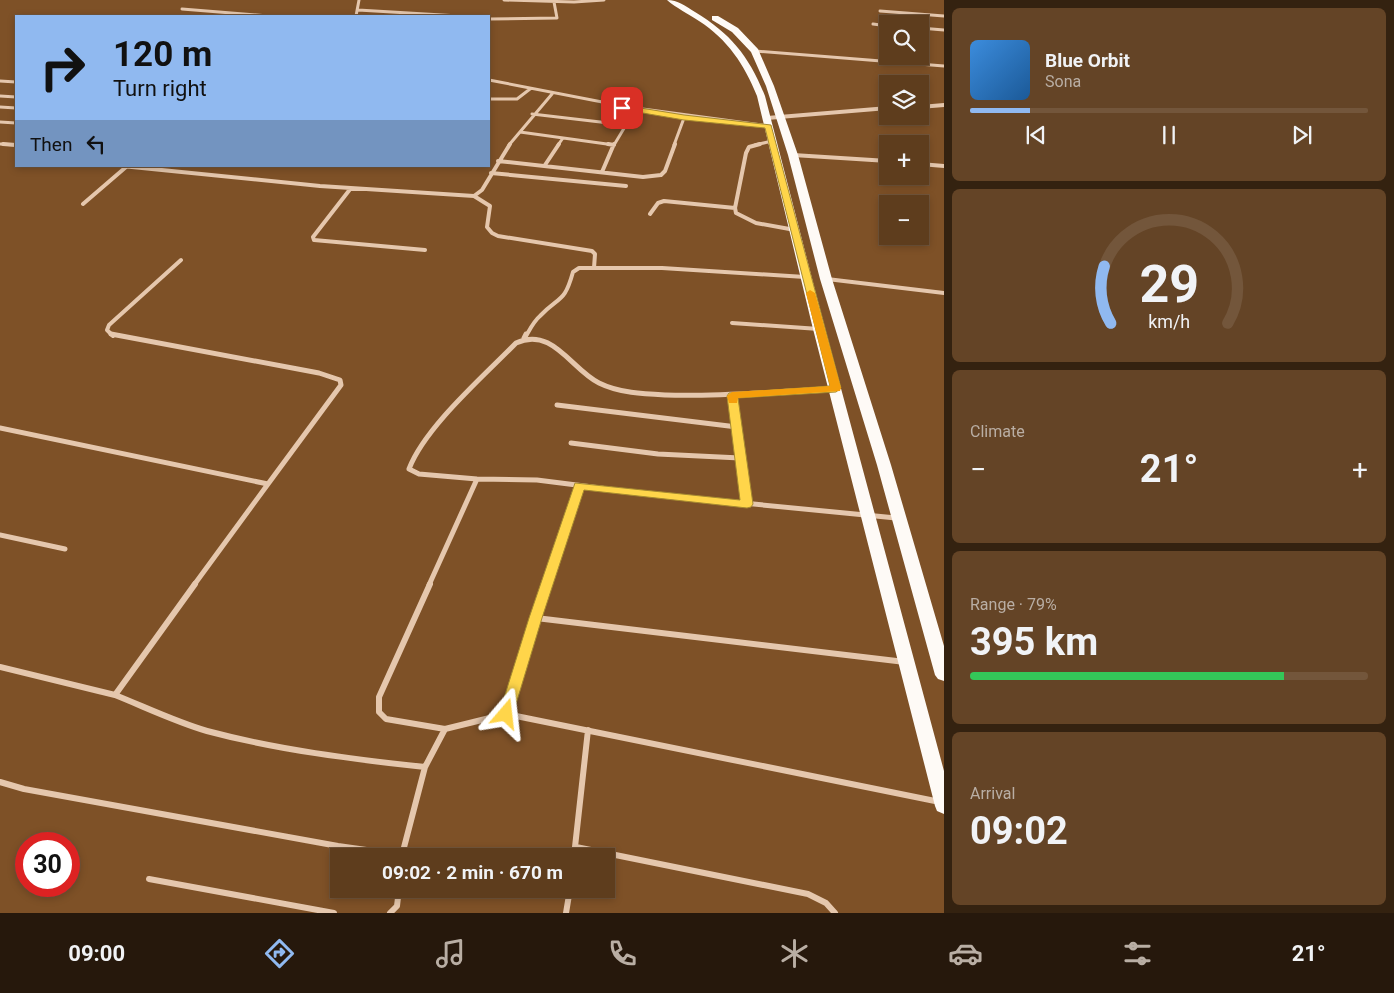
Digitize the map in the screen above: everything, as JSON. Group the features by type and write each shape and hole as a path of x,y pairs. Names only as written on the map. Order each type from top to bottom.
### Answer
{"highway":[{"path":"670,0 709,22 729,39 746,62 772,120 793,155 826,279 900,518 944,675"},
{"path":"684,0 734,30 755,51 770,86 772,141 819,329 944,804"}],"street":[{"path":"356,15 359,0"},
{"path":"504,0 554,2 604,0"},
{"path":"490,20 557,18 554,2"},
{"path":"182,9 256,15"},
{"path":"358,10 449,15"},
{"path":"880,11 944,16"},
{"path":"873,24 879,25"},
{"path":"929,29 944,30"},
{"path":"755,51 944,66"},
{"path":"490,80 552,94 684,118 772,120 879,109"},
{"path":"0,81 15,82"},
{"path":"490,99 517,99 530,89"},
{"path":"474,196 480,192 498,161 532,114 552,94"},
{"path":"0,96 15,97"},
{"path":"929,106 944,105"},
{"path":"0,106 15,108"},
{"path":"602,172 614,145 635,110"},
{"path":"532,114 626,125"},
{"path":"498,161 643,177 661,175 665,171 684,118"},
{"path":"0,122 15,123"},
{"path":"520,132 614,145"},
{"path":"545,165 563,138"},
{"path":"772,141 749,147 746,153 735,208 736,213 742,218 795,230"},
{"path":"0,144 15,145"},
{"path":"793,155 879,161"},
{"path":"929,165 944,166"},
{"path":"82,204 123,167"},
{"path":"134,167 351,188 474,196 490,206 486,229 491,233 498,236 592,251 595,254 594,268"},
{"path":"491,173 626,186"},
{"path":"351,188 313,237 314,240 425,250"},
{"path":"650,214 658,203 664,201 735,208"},
{"path":"115,695 341,385 340,380 319,374 111,335 108,330 109,325 181,260"},
{"path":"807,277 662,268 579,268 573,272 568,291 562,299 539,316 524,338 516,343 463,397 423,443 409,463 409,469 419,474 477,479 537,480 747,504 900,518"},
{"path":"826,279 944,294"},
{"path":"732,324 819,329"},
{"path":"524,338 537,339 556,347 595,381 623,391 644,394 732,396 836,388"},
{"path":"732,396 747,504"},
{"path":"557,406 737,427"},
{"path":"0,428 268,484"},
{"path":"571,443 658,454 740,458"},
{"path":"477,479 379,697 379,712 386,719 445,729 506,714 944,804"},
{"path":"506,714 580,486"},
{"path":"0,535 65,549"},
{"path":"536,618 907,662"},
{"path":"0,667 115,695 205,730 245,740 338,757 425,767"},
{"path":"404,848 425,767 445,729"},
{"path":"588,730 576,847 808,894 826,903 835,913"},
{"path":"0,782 34,791 353,848"},
{"path":"149,879 334,913"},
{"path":"390,913 397,906 398,898"},
{"path":"566,913 568,898"}],"slow traffic":[{"path":"733,400 732,396 836,388 810,293"}],"route":[{"path":"506,714 580,486 747,504 732,396 836,388 819,329 769,126 684,118 622,108"}]}
